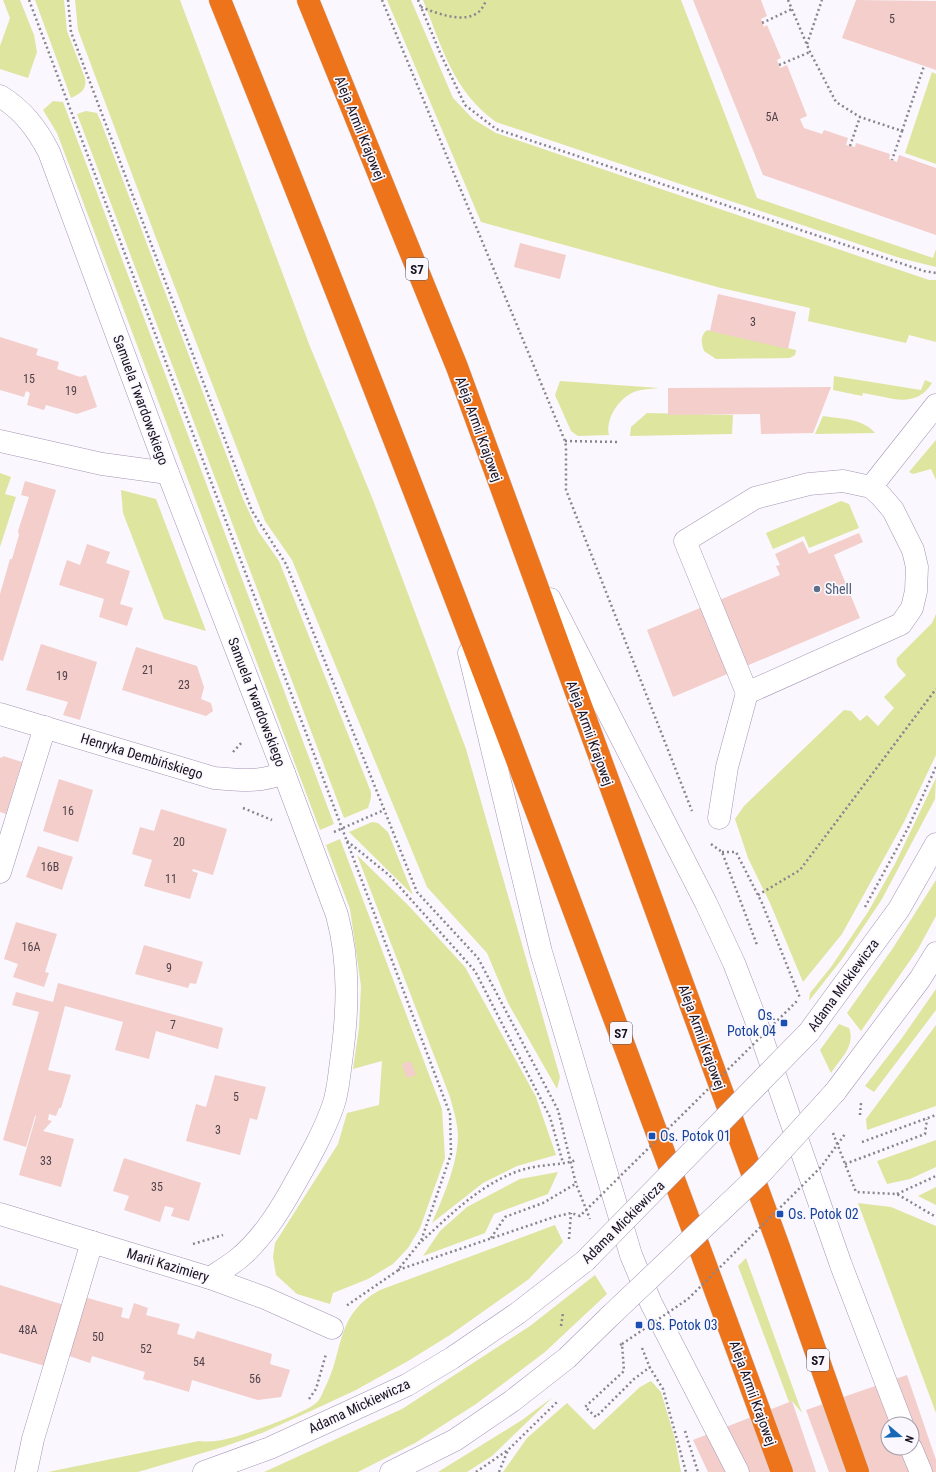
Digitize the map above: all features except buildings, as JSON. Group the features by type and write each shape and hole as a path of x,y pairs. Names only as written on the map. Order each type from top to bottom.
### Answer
{"highway":[{"name":"Aleja Armii Krajowej","path":"220,0 454,596 626,1044 782,1472"},
{"name":"Aleja Armii Krajowej","path":"308,0 457,367 776,1240 858,1472"}],"street":[{"name":"Samuela Twardowskiego","path":"0,96 22,113 37,129 49,152 168,473 310,842 337,915 343,938 348,1005 343,1049 333,1105 313,1151 275,1218 256,1241 238,1259 210,1278"},
{"path":"871,487 936,405"},
{"path":"0,441 102,464 168,473"},
{"path":"719,818 727,767 747,693 685,541 755,498 809,484 843,481 871,487 893,510 913,550 917,567 916,592 912,608 902,624 747,693"},
{"path":"520,541 706,903 734,963 754,1014 841,1264 899,1416"},
{"name":"Aleja Armii Krajowej","path":"454,596 542,952 631,1255 651,1303 738,1472"},
{"name":"Henryka Dembińskiego","path":"0,714 214,778 250,781 268,779 284,773"},
{"path":"0,872 45,727"},
{"name":"Adama Mickiewicza","path":"204,1472 270,1448 407,1385 452,1358 518,1313 585,1261 809,1032 899,909 936,844"},
{"path":"391,1472 455,1440 512,1401 567,1358 762,1172 835,1092 920,979 936,953"},
{"name":"Marii Kazimiery","path":"0,1214 210,1278 265,1298 332,1328"},
{"path":"26,1472 33,1439 92,1242"},
{"path":"915,1456 921,1472"}],"path":[{"path":"68,0 71,32 252,511 286,564 417,892 478,958 558,1110 576,1184 591,1221"},
{"path":"382,0 566,446 566,490 694,816"},
{"path":"418,0 441,55 466,105 496,129 838,244 924,271 936,273"},
{"path":"421,7 452,18 466,18 479,11 486,0"},
{"path":"788,0 806,45 836,102 860,116 902,131"},
{"path":"806,45 822,0"},
{"path":"762,23 792,9"},
{"path":"779,65 810,52"},
{"path":"892,160 924,66"},
{"path":"850,146 860,116"},
{"path":"564,441 619,442"},
{"path":"758,896 800,870 936,689"},
{"path":"231,754 244,740"},
{"path":"863,910 908,828 936,767"},
{"path":"243,808 268,817 274,822"},
{"path":"310,842 384,810"},
{"path":"347,841 389,875 475,971 550,1117 563,1164"},
{"path":"708,842 722,852 760,951"},
{"path":"722,852 736,852 758,896 800,998"},
{"path":"396,1271 554,1217 571,1213 580,1216 805,992"},
{"path":"782,1009 786,1016"},
{"path":"862,1142 936,1115"},
{"path":"846,1164 925,1134 927,1119"},
{"path":"830,1127 856,1192 897,1194 936,1176"},
{"path":"616,1349 688,1299 821,1167 844,1134"},
{"path":"422,1241 464,1202 502,1179 524,1169 563,1164 581,1157"},
{"path":"490,1239 505,1217 543,1203 582,1180"},
{"path":"897,1194 936,1217"},
{"path":"594,1196 597,1204"},
{"path":"189,1245 228,1233"},
{"path":"643,1322 646,1330"},
{"path":"635,1331 638,1338"},
{"path":"622,1344 624,1371 585,1407 596,1417 634,1379 650,1368 651,1362"},
{"path":"641,1346 650,1368 663,1389 686,1472"},
{"path":"476,1472 508,1450 559,1400"},
{"path":"499,1472 508,1450"},
{"path":"695,1472 697,1468"}],"green space":[{"path":"3,0 20,0 34,35 37,52 28,78 0,69 0,46 10,18"},
{"path":"35,0 64,0 67,31 85,78 85,85 82,91 71,98"},
{"path":"75,0 180,0 309,344 373,500 466,749 560,1077 557,1089 508,1003 487,953 427,887 292,560 265,521 78,30"},
{"path":"387,0 411,0 453,98 473,119 496,133 929,280 936,280 936,342 909,335 906,343 808,321 810,308 721,288 481,222"},
{"path":"423,0 681,0 757,198 933,258 936,249 936,267 900,258 496,122 481,110 469,96 450,67"},
{"path":"932,72 936,74 936,164 905,153"},
{"path":"53,101 63,102 334,824 320,830 57,133 43,110"},
{"path":"86,111 97,113 101,122 243,499 258,531 279,561 371,792 368,808 344,818 77,114"},
{"path":"707,330 796,350 795,355 790,358 716,359 704,351 703,348 702,337"},
{"path":"834,376 921,390 925,380 932,383 918,397 901,400 863,393 862,396 833,390"},
{"path":"560,381 659,388 637,391 623,399 618,404 611,416 608,429 609,435 578,436 571,431 555,395"},
{"path":"647,413 733,415 732,434 630,436 631,427"},
{"path":"823,416 858,422 864,424 875,433 815,434"},
{"path":"936,440 936,480 931,469 913,474 909,472"},
{"path":"0,473 11,477 5,494 16,497 0,547"},
{"path":"121,490 156,499 206,631 164,619 123,513"},
{"path":"841,501 849,504 859,528 809,548 804,536 773,549 766,533"},
{"path":"936,614 936,755 904,822 842,934 803,982 770,903 748,858 735,819 744,806 844,710 851,711 860,721 867,715 878,726 894,708 884,697 906,675 900,669 897,658 932,623"},
{"path":"936,778 935,799 882,899 842,959 809,1001 810,993 831,967 868,912 895,864"},
{"path":"372,822 378,823 388,832 413,895 349,832"},
{"path":"340,839 442,1109 445,1158 420,1228 408,1248 393,1264 368,1279 333,1293 330,1304 297,1294 276,1275 273,1257 275,1243 338,1144 347,1113 379,1105 382,1061 353,1069 359,1028 361,986 350,909 326,845"},
{"path":"357,855 408,905 465,967 536,1097 556,1155 517,1166 483,1183 432,1223 449,1181 455,1159 458,1137 456,1121 450,1097"},
{"path":"936,880 936,916 918,949 861,1031 847,1013 893,948"},
{"path":"936,989 936,1010 874,1092 865,1086 902,1038"},
{"path":"839,1024 849,1028 851,1035 846,1052 831,1073 820,1050"},
{"path":"936,1025 936,1106 867,1130 866,1119"},
{"path":"936,1140 936,1167 910,1179 887,1184 877,1161"},
{"path":"558,1172 548,1194 494,1214 485,1233 423,1256 440,1231 467,1207 520,1179"},
{"path":"936,1187 936,1205 918,1196"},
{"path":"858,1203 891,1207 936,1226 936,1413"},
{"path":"555,1225 563,1242 529,1279 450,1335 408,1361 356,1390 262,1433 223,1447 138,1472 48,1472 199,1441 207,1442 222,1440 266,1426 298,1413 312,1406 320,1399 331,1376 348,1322 365,1300 380,1290"},
{"path":"746,1258 802,1413 792,1401 789,1402 738,1266"},
{"path":"595,1275 607,1294 545,1352 476,1404 415,1443 358,1472 264,1472 402,1409 530,1326"},
{"path":"651,1381 661,1392 675,1439 681,1472 503,1472 527,1438 567,1403 594,1430 640,1387"},
{"path":"553,1397 492,1456 467,1472 438,1472 522,1420"}],"place":[{"name":"Shell","path":"817,589"},
{"name":"Os. Potok 04","path":"784,1023"},
{"name":"Os. Potok 01","path":"652,1136"},
{"name":"Os. Potok 02","path":"780,1214"},
{"name":"Os. Potok 03","path":"639,1325"}]}
